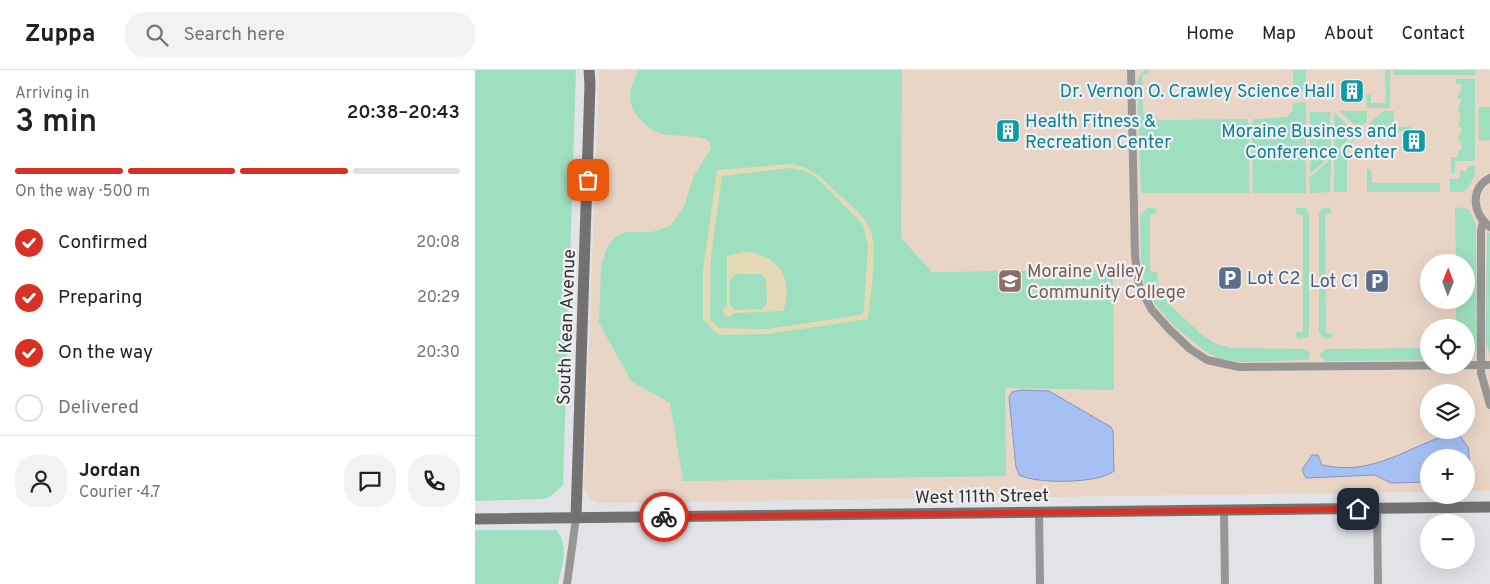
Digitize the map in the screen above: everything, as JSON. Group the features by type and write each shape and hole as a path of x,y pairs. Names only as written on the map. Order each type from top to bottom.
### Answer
{"main road":[{"name":"South Kean Avenue","path":"576,518 591,84 589,70"},
{"name":"West 111th Street","path":"475,520 1490,507"}],"street":[{"path":"1131,70 1135,256 1139,286 1152,310 1190,349 1207,360 1239,367 1490,366"},
{"path":"1490,178 1479,188 1476,195 1476,210 1487,224 1481,232 1481,366 1490,405"},
{"path":"1377,508 1377,584"},
{"path":"1224,510 1225,584"},
{"path":"1039,512 1040,584"},
{"name":"South Kean Avenue","path":"567,584 576,518"}],"shaded area":[{"name":"Moraine Valley Community College","path":"599,70 1490,70 1490,491 1475,491 1475,449 1420,449 1420,492 598,503 591,500 584,488"}],"green space":[{"path":"475,70 576,70 563,485 551,496 543,499 475,501"},
{"path":"639,70 902,70 901,238 932,272 1113,270 1114,390 1005,388 1006,476 683,481 670,403 631,381 599,323 601,266 607,247 615,237 626,232 652,232 670,226 684,207 693,178 711,148 709,141 704,139 693,136 658,133 639,118 632,108 630,95 633,82"},
{"path":"1146,70 1150,71 1149,74 1142,75 1143,113 1151,113 1159,120 1247,119 1249,123 1249,193 1141,193 1137,81 1141,73"},
{"path":"1293,70 1306,70 1306,91 1293,90"},
{"path":"1385,70 1390,70 1390,108 1367,108 1366,95 1371,95 1371,103 1386,103"},
{"path":"1393,70 1475,70 1475,75 1393,75"},
{"path":"1456,79 1475,79 1475,161 1455,161 1455,173 1451,173 1451,157 1458,157 1458,151 1461,150 1461,141 1458,141 1458,135 1461,135 1461,127 1458,127 1461,113 1458,112 1461,99 1458,99 1458,93 1461,93 1461,85 1456,84"},
{"path":"1306,102 1306,193 1253,193 1252,123 1254,119 1287,117 1292,111 1293,103"},
{"path":"1479,107 1490,107 1490,140 1479,141"},
{"path":"1339,111 1367,111 1367,122 1358,128"},
{"path":"1383,111 1394,111 1394,127 1411,127 1411,131 1367,131 1367,126"},
{"path":"1310,112 1330,112 1331,156 1310,174"},
{"path":"1334,112 1355,133 1334,153"},
{"path":"1359,136 1347,146 1347,192 1334,192 1334,156"},
{"path":"1331,159 1330,192 1310,193 1309,178"},
{"path":"1467,166 1475,166 1475,173 1471,183 1464,192 1450,192 1450,179 1459,179 1460,171 1467,171"},
{"path":"1367,169 1371,169 1372,183 1440,183 1440,192 1367,192"},
{"path":"1330,207 1332,213 1325,214 1326,332 1334,335 1328,339 1322,337 1319,332 1319,214 1321,209"},
{"path":"1455,207 1469,209 1476,224 1477,348 1475,353 1475,319 1456,319 1456,309 1475,309 1475,254 1456,254"},
{"path":"1147,208 1154,208 1157,211 1155,214 1150,215 1150,271 1157,272 1159,288 1170,305 1201,334 1216,344 1233,348 1305,349 1310,353 1308,360 1240,362 1220,359 1203,350 1172,324 1155,304 1144,282 1141,264 1140,216"},
{"path":"1296,208 1306,208 1309,215 1309,332 1308,337 1299,339 1295,336 1297,332 1303,332 1303,215 1296,214"},
{"path":"1487,233 1490,233 1490,354 1486,343"},
{"path":"1420,348 1420,360 1326,361 1320,356 1324,349"},
{"path":"475,530 556,530 564,549 558,584 475,584"}],"sand":[{"path":"798,165 820,177 854,208 869,227 872,236 874,259 868,319 768,334 718,335 703,319 703,271 717,170","holes":["791,168 805,171 817,178 863,225 868,246 864,311 860,315 768,329 719,328 711,321 710,315 711,256 722,176"]},
{"path":"744,252 756,254 774,263 785,279 787,289 783,311 735,313 729,317 724,315 723,309 727,305 727,256","holes":["737,274 761,274 766,279 767,304 762,309 735,310 730,305 730,279"]}],"water":[{"path":"1021,390 1049,391 1111,427 1113,431 1114,471 1095,478 1067,481 1039,480 1019,475 1016,467 1009,397 1012,392"},
{"path":"1437,439 1462,439 1468,447 1468,449 1420,449 1420,482 1391,483 1375,475 1306,478 1302,470 1312,455 1318,455 1322,465 1341,468 1359,467 1391,458"}],"way so far":[{"path":"588,180 576,518 664,517"}],"place":[{"name":"Dr. Vernon O. Crawley Science Hall","path":"1352,91"},
{"name":"Health Fitness & Recreation Center","path":"1008,131"},
{"name":"Moraine Business and Conference Center","path":"1414,141"},
{"name":"Lot C2","path":"1230,278"},
{"name":"Moraine Valley Community College","path":"1010,281"},
{"name":"Lot C1","path":"1377,281"}],"route":[{"path":"664,517 1358,509"}]}
